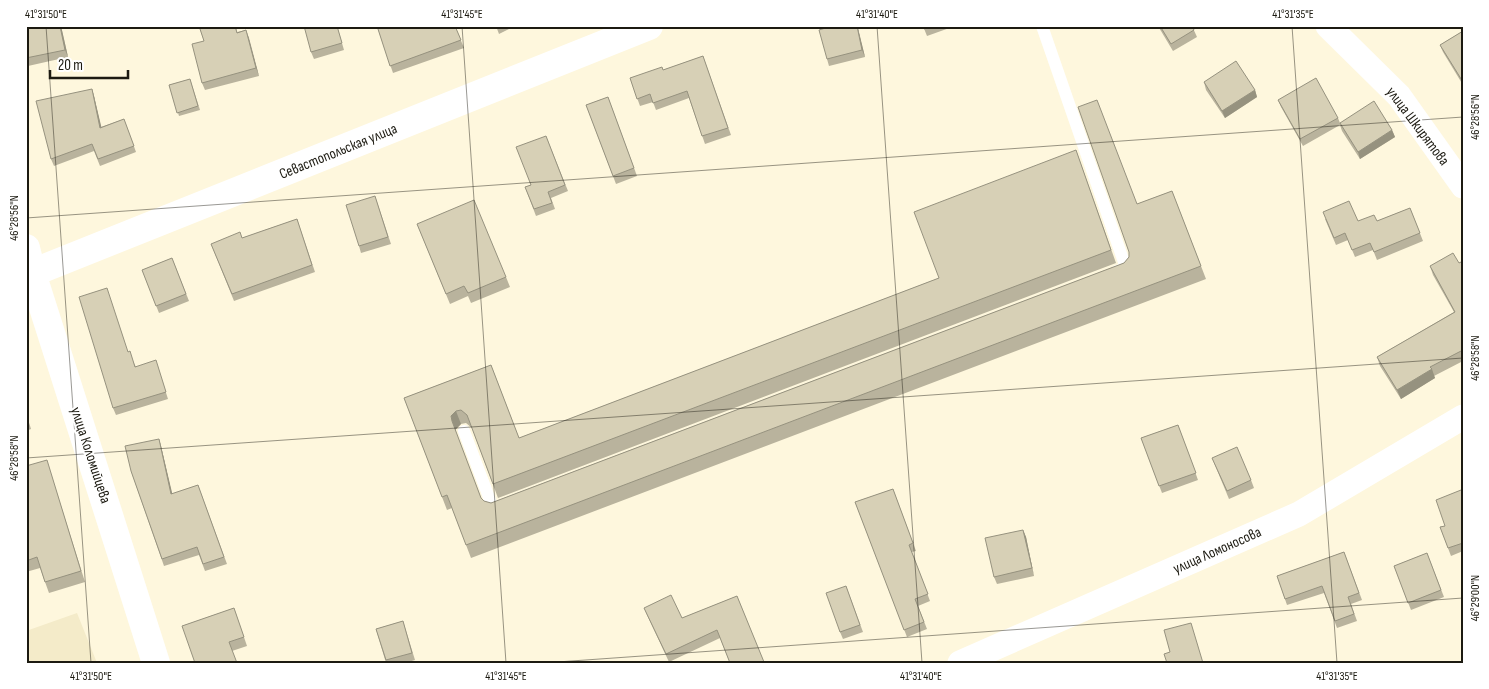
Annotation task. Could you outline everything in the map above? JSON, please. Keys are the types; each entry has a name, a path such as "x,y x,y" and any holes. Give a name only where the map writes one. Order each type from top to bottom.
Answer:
{"street":[{"name":"Севастопольская улица","path":"28,265 649,26"},
{"name":"улица Шкирятова","path":"1328,26 1399,96 1463,186"},
{"name":"улица Коломийцева","path":"28,265 156,663"},
{"name":"улица Ломоносова","path":"960,663 1299,514 1463,417"}],"lane":[{"path":"1042,26 1126,268 1108,275"},
{"path":"464,431 494,508 512,501"}],"shaded area":[{"path":"77,613 97,663 26,663 26,631"}],"building":[{"path":"26,26 60,26 65,50 26,58"},
{"path":"199,26 235,26 237,33 246,30 256,68 202,83 192,44 204,41"},
{"path":"304,26 337,26 342,43 311,52"},
{"path":"377,26 455,26 461,40 390,66"},
{"path":"832,26 857,26 862,50 827,59 819,30"},
{"path":"1160,26 1192,26 1194,30 1171,44"},
{"path":"1463,31 1463,82 1440,45"},
{"path":"703,56 728,128 702,136 687,91 653,103 650,94 637,99 630,78 662,67 663,70"},
{"path":"1236,61 1255,90 1222,111 1204,82"},
{"path":"1316,78 1338,118 1300,139 1278,100"},
{"path":"190,79 198,106 177,113 169,85"},
{"path":"92,89 100,128 124,119 134,146 98,159 92,144 51,159 36,101"},
{"path":"608,97 634,168 613,176 586,105"},
{"path":"1097,100 1137,204 1172,191 1201,266 466,545 447,495 442,497 404,398 491,365 519,438 939,278 914,212 1076,150 1111,250 493,484 467,415 461,410 456,411 451,416 452,421 481,498 491,503 1124,263 1129,257 1129,252 1078,107"},
{"path":"1374,101 1392,130 1358,152 1340,123"},
{"path":"546,136 565,185 548,192 552,203 534,209 525,187 531,185 516,147"},
{"path":"375,196 388,237 359,246 346,205"},
{"path":"474,200 506,277 468,293 464,286 446,294 417,224"},
{"path":"1349,201 1358,221 1374,215 1377,221 1410,208 1420,233 1374,252 1370,243 1352,250 1345,233 1334,238 1323,212"},
{"path":"297,219 312,265 232,294 211,244 240,232 242,238"},
{"path":"1453,253 1459,263 1463,261 1463,350 1430,367 1432,369 1397,390 1377,357 1455,312 1430,266"},
{"path":"172,258 186,294 156,306 142,270"},
{"path":"107,288 128,352 130,351 135,367 156,360 166,392 113,408 79,297"},
{"path":"1178,425 1196,473 1159,486 1141,438"},
{"path":"159,439 171,494 198,485 224,557 203,564 197,547 162,559 131,471 125,446"},
{"path":"1237,447 1251,480 1227,491 1212,458"},
{"path":"47,460 81,571 45,582 37,557 26,561 26,466"},
{"path":"893,489 913,543 909,545 928,594 915,599 924,622 904,630 855,502"},
{"path":"1461,490 1463,494 1463,543 1448,548 1440,527 1445,526 1436,500"},
{"path":"1023,530 1032,568 994,577 985,538"},
{"path":"1344,552 1359,593 1348,597 1354,614 1335,621 1322,586 1285,599 1277,576"},
{"path":"1427,553 1441,590 1408,603 1394,566"},
{"path":"846,586 860,625 840,632 826,593"},
{"path":"671,595 682,618 737,596 764,662 730,663 717,630 666,654 644,608"},
{"path":"234,608 244,637 229,642 237,663 195,663 182,626"},
{"path":"403,621 412,653 386,660 376,629"},
{"path":"1191,623 1203,663 1167,663 1164,654 1170,652 1164,630"}]}
